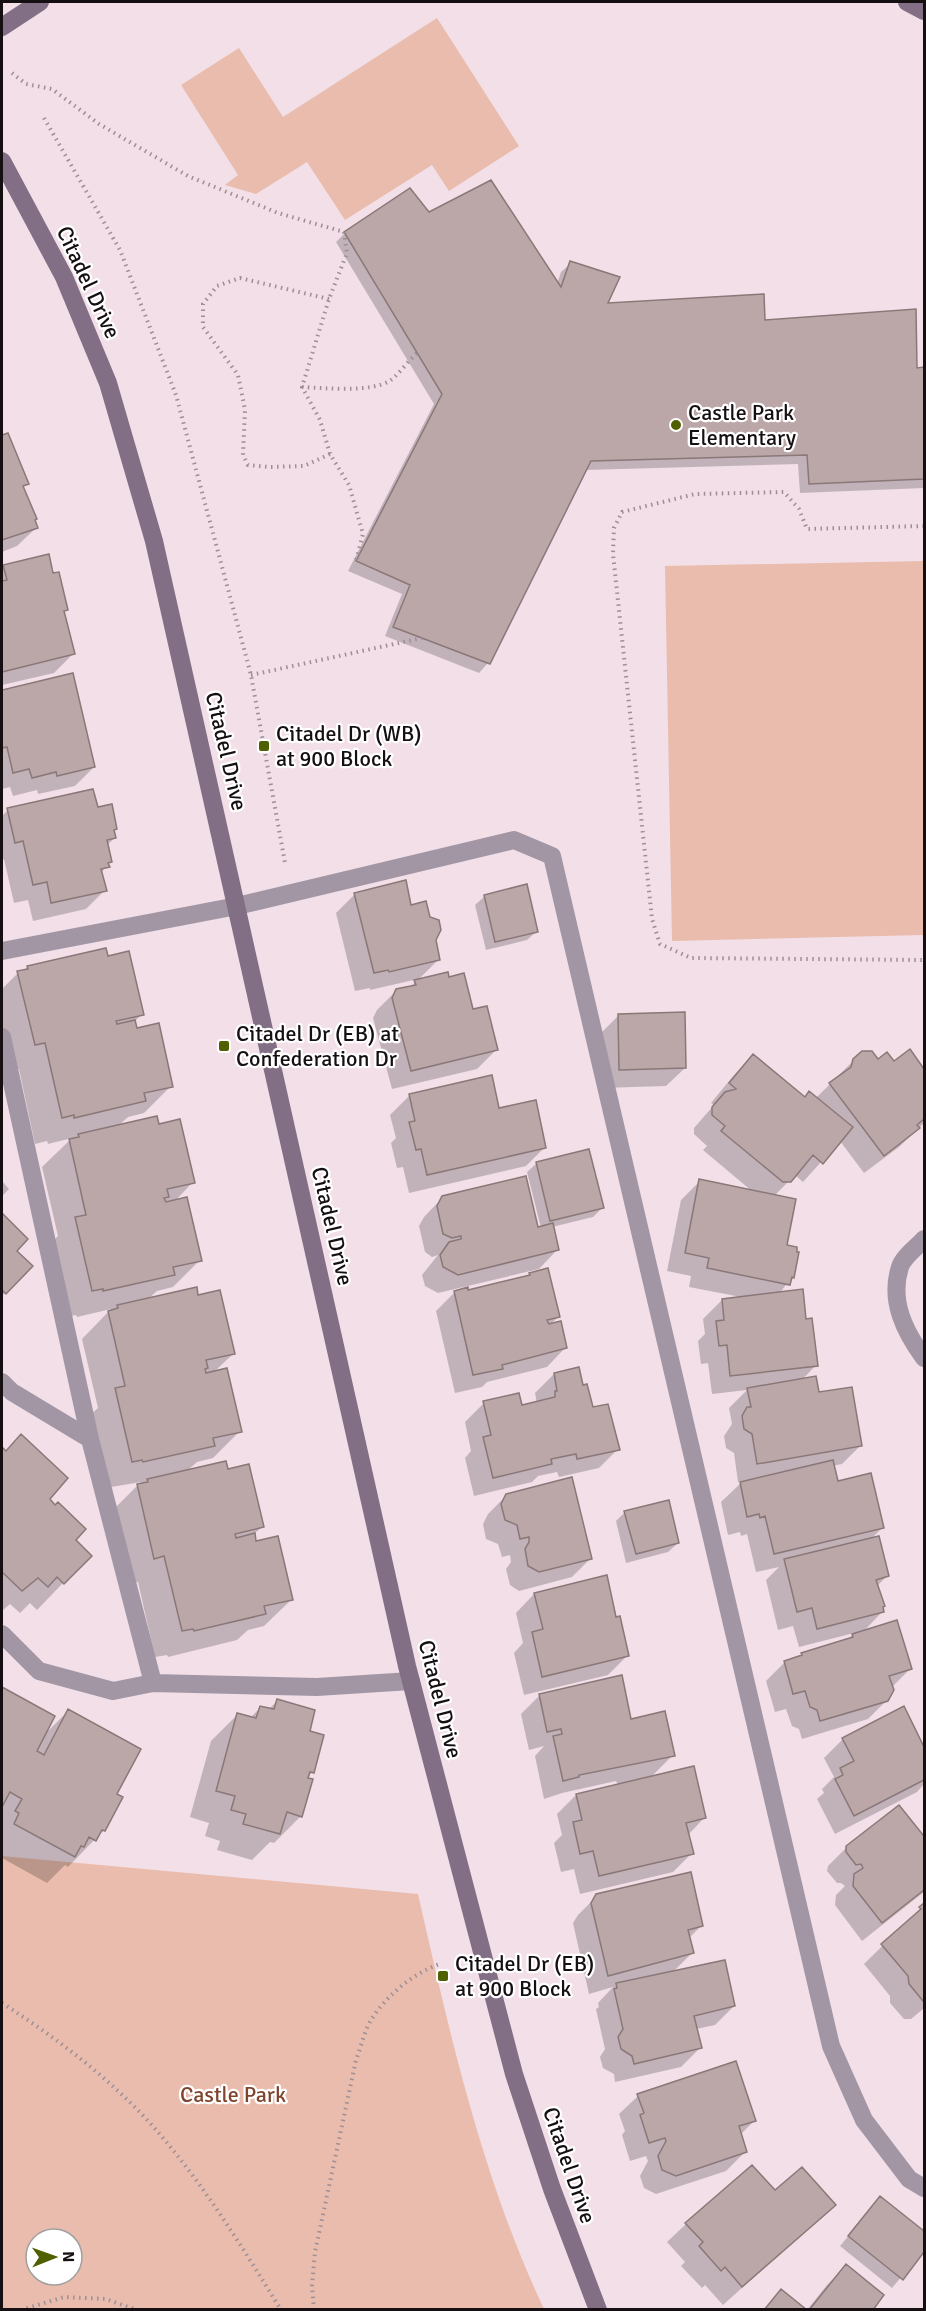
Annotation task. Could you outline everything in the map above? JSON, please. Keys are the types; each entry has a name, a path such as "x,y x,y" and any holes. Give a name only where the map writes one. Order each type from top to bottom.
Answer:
{"street":[{"path":"2,27 40,2"},
{"path":"907,2 924,11"},
{"name":"Citadel Drive","path":"2,161 64,276 108,384 154,541 411,1681 514,2074 552,2189 598,2310"},
{"path":"2,951 237,906 514,840 552,856 831,2046 864,2120 909,2180 924,2188"},
{"path":"2,1037 90,1439 153,1683"},
{"path":"924,1239 900,1265 896,1299 906,1331 924,1358"},
{"path":"2,1382 12,1392 90,1439"},
{"path":"2,1634 39,1671 113,1691 153,1683 317,1687 411,1681"}],"path":[{"path":"12,73 26,84 52,89 99,124 188,176 278,213 344,232 346,253 328,299 302,387 320,420 330,454 349,485 363,534 356,561"},
{"path":"44,118 120,249 176,395 251,675 284,857 294,893"},
{"path":"328,299 240,278 218,286 203,304 203,327 238,375 245,410 243,455 248,465 304,466 330,454"},
{"path":"302,387 351,389 383,384 391,380 417,352"},
{"path":"924,526 807,529 798,509 784,492 695,494 621,512 614,528 613,554 652,920 660,944 691,958 924,960"},
{"path":"251,675 422,638"},
{"path":"314,2310 312,2286 315,2252 356,2060 366,2030 377,2012 411,1979 440,1964"},
{"path":"2,2003 42,2028 96,2072 149,2122 204,2190 281,2310"},
{"path":"21,2310 64,2297 106,2299 137,2310"}],"green space":[{"path":"437,18 519,146 449,191 432,165 345,220 307,162 256,194 225,185 238,175 181,85 239,48 283,117"},
{"path":"924,561 924,935 672,941 665,566"},
{"name":"Castle Park","path":"2,1856 418,1894 442,2000 485,2157 522,2259 544,2309 2,2309"}],"building":[{"name":"Castle Park Elementary","path":"491,180 561,287 570,261 620,277 608,303 764,294 765,320 916,309 917,368 924,367 924,479 809,484 807,455 591,461 490,664 393,627 410,585 356,561 442,394 344,232 410,188 429,212"},
{"path":"8,433 29,484 23,486 37,519 35,520 38,528 2,540 2,435"},
{"path":"49,554 53,573 59,572 68,610 64,611 75,654 2,672 2,581 7,580 3,565"},
{"path":"73,673 95,767 57,776 56,772 32,778 29,769 13,773 7,747 2,748 2,690"},
{"path":"93,789 98,807 112,804 117,829 114,830 116,838 107,840 112,862 108,863 110,867 101,869 107,891 51,903 47,882 33,885 23,841 15,843 7,808"},
{"path":"406,880 411,905 426,901 430,917 439,920 441,930 436,940 440,960 389,972 388,970 374,973 354,893"},
{"path":"527,884 538,932 495,942 484,895"},
{"path":"106,948 108,956 129,951 144,1015 116,1021 117,1024 135,1020 137,1028 159,1023 173,1087 144,1093 146,1101 74,1118 74,1115 62,1118 45,1043 35,1045 17,971 28,969 27,966"},
{"path":"448,972 449,977 464,973 473,1009 487,1006 498,1050 411,1071 392,998 396,989 416,985 414,980"},
{"path":"685,1012 686,1068 619,1070 618,1014"},
{"path":"910,1049 924,1069 924,1119 917,1125 920,1128 884,1156 829,1083 851,1067 853,1059 862,1051 872,1051 878,1059 887,1052 894,1061"},
{"path":"753,1054 805,1097 809,1091 853,1127 823,1164 813,1155 791,1182 783,1182 721,1131 725,1126 712,1115 712,1107 725,1092 736,1089 729,1083"},
{"path":"492,1075 499,1108 536,1100 546,1148 427,1175 421,1149 416,1150 409,1122 415,1121 409,1094"},
{"path":"157,1116 159,1124 180,1119 195,1183 167,1189 169,1197 164,1198 166,1202 187,1197 202,1261 173,1267 175,1275 103,1291 103,1289 92,1291 75,1217 86,1215 69,1139 79,1137 78,1134"},
{"path":"589,1149 604,1208 550,1221 536,1162"},
{"path":"526,1176 538,1227 553,1223 559,1250 458,1275 443,1267 440,1255 449,1242 461,1239 461,1236 452,1238 443,1234 437,1206 442,1196"},
{"path":"699,1179 796,1199 787,1245 797,1247 797,1252 799,1252 794,1278 792,1277 790,1285 707,1268 709,1258 685,1253"},
{"path":"2,1213 28,1239 17,1251 33,1266 6,1294 2,1290"},
{"path":"548,1268 560,1317 547,1320 549,1324 561,1321 567,1348 502,1365 503,1369 473,1375 454,1291 468,1287 468,1290 530,1275 529,1273"},
{"path":"197,1287 198,1295 220,1290 235,1354 206,1360 208,1368 205,1369 206,1373 227,1368 242,1432 213,1438 215,1446 143,1462 142,1460 132,1462 115,1388 125,1386 108,1311 118,1308 117,1305"},
{"path":"803,1289 806,1319 812,1318 818,1366 730,1376 727,1345 719,1346 716,1321 724,1320 722,1299"},
{"path":"579,1367 583,1385 587,1384 593,1407 608,1404 620,1450 577,1459 576,1454 551,1459 552,1464 493,1478 483,1437 491,1435 483,1401 519,1393 522,1405 555,1397 555,1391 557,1391 554,1373"},
{"path":"816,1376 819,1392 852,1387 862,1446 757,1464 752,1434 744,1429 742,1416 747,1407 751,1407 747,1388"},
{"path":"21,1434 68,1478 50,1499 55,1505 58,1502 86,1529 76,1540 92,1556 64,1584 57,1577 48,1587 38,1578 22,1591 2,1572 2,1447 6,1451"},
{"path":"833,1460 838,1481 871,1473 884,1528 774,1554 765,1516 760,1518 759,1514 747,1517 740,1482"},
{"path":"226,1461 228,1469 249,1464 264,1527 235,1534 236,1538 255,1533 256,1541 278,1536 293,1600 264,1606 266,1614 194,1631 193,1629 182,1631 164,1556 154,1559 137,1484 148,1482 147,1479"},
{"path":"572,1477 592,1559 539,1572 528,1566 525,1549 529,1537 520,1539 517,1525 505,1520 501,1504 506,1494"},
{"path":"669,1500 679,1543 636,1554 624,1511"},
{"path":"879,1536 889,1576 876,1580 885,1606 883,1607 884,1612 817,1629 812,1608 797,1612 784,1559"},
{"path":"607,1575 616,1617 620,1616 629,1656 542,1677 532,1632 543,1629 534,1593"},
{"path":"897,1620 912,1669 889,1676 894,1690 888,1701 820,1721 817,1710 810,1707 805,1691 793,1694 784,1661 802,1655 801,1653 853,1637 852,1634"},
{"path":"622,1675 631,1719 665,1711 675,1756 579,1775 579,1777 563,1781 553,1736 562,1734 561,1729 547,1732 539,1694"},
{"path":"2,1687 55,1716 37,1751 44,1755 68,1709 141,1749 117,1794 123,1797 105,1831 102,1830 96,1841 89,1837 75,1857 14,1824 19,1813 15,1811 22,1799 10,1792 2,1807"},
{"path":"277,1699 315,1710 310,1731 324,1735 314,1773 310,1772 308,1778 313,1779 302,1817 287,1812 280,1834 243,1824 246,1814 231,1810 235,1796 216,1791 237,1713 256,1718 260,1706 274,1709"},
{"path":"904,1706 924,1747 924,1780 854,1816 835,1779 843,1775 840,1768 854,1761 842,1738"},
{"path":"694,1766 706,1818 686,1823 694,1854 599,1876 593,1851 580,1854 573,1822 582,1820 576,1794"},
{"path":"899,1805 924,1834 924,1890 882,1923 853,1886 854,1874 863,1868 861,1864 856,1865 846,1852 846,1846"},
{"path":"691,1872 703,1926 688,1930 694,1953 608,1976 591,1903 596,1894"},
{"path":"924,1903 923,2001 909,1984 908,1976 881,1944 921,1909 919,1907"},
{"path":"725,1960 735,2006 694,2016 702,2048 634,2064 632,2056 621,2049 618,2037 623,2029 614,1989 617,1988 616,1983"},
{"path":"736,2061 756,2121 739,2126 747,2152 676,2176 662,2170 658,2156 666,2141 665,2138 649,2143 640,2115 644,2113 637,2094"},
{"path":"752,2165 775,2190 802,2167 836,2205 742,2287 725,2267 721,2271 699,2246 703,2242 685,2223"},
{"path":"880,2196 924,2231 924,2252 903,2280 848,2236"},
{"path":"846,2264 884,2295 873,2310 809,2310"},
{"path":"781,2289 807,2310 764,2310"}],"place":[{"name":"Castle Park Elementary","path":"676,425"},
{"name":"Citadel Dr (WB) at 900 Block","path":"264,746"},
{"name":"Citadel Dr (EB) at Confederation Dr","path":"224,1046"},
{"name":"Citadel Dr (EB) at 900 Block","path":"443,1976"}]}
